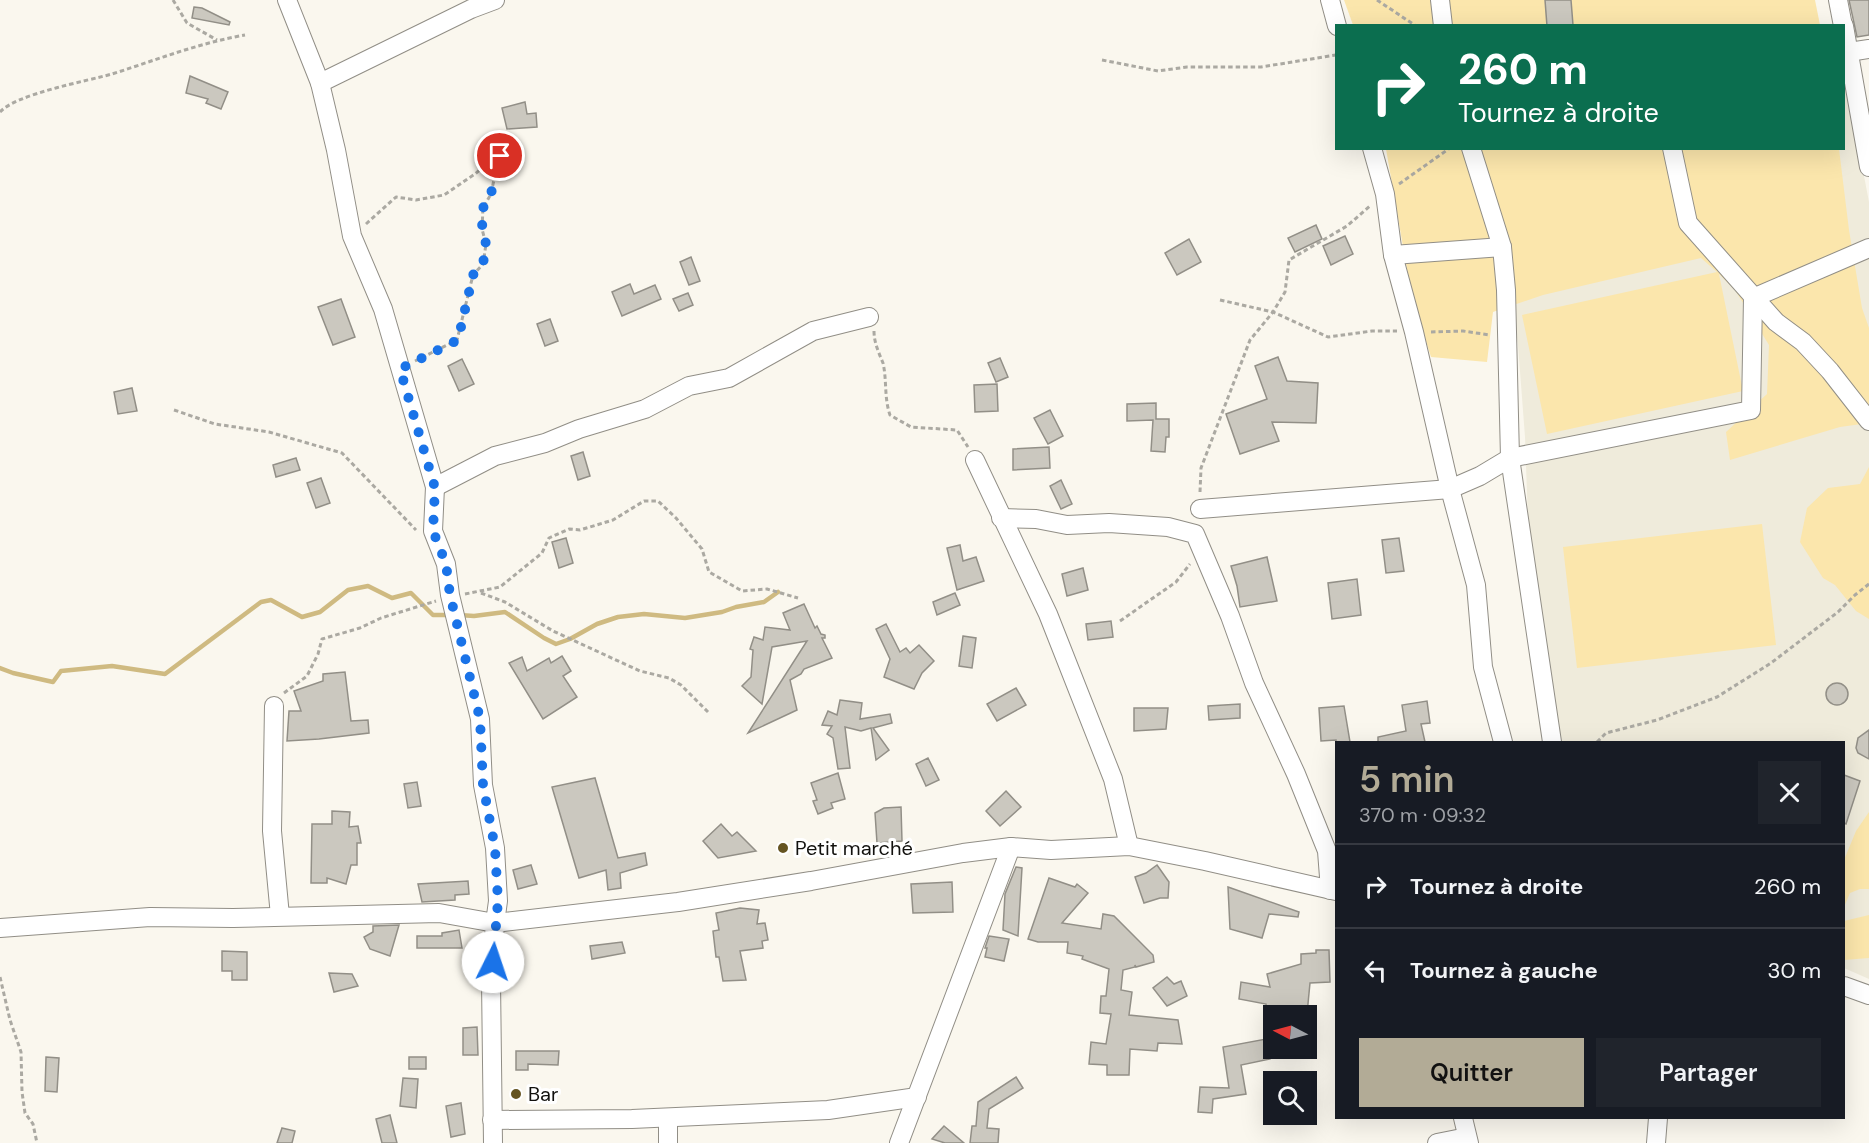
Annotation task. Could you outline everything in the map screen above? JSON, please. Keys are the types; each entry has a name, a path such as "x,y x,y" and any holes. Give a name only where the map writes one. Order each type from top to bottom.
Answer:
{"street":[{"path":"287,0 320,82 336,150 352,236 383,309 435,488 433,531 446,564 450,595 480,719 483,785 495,848 498,901 491,981 493,1143"},
{"path":"320,82 470,5 495,0"},
{"path":"1330,0 1336,24"},
{"path":"1440,0 1443,24"},
{"path":"1838,0 1843,24"},
{"path":"1845,35 1869,167"},
{"path":"1849,52 1869,50"},
{"path":"1373,150 1385,194 1394,255 1450,489 1476,585 1483,667 1503,741"},
{"path":"1472,150 1502,248 1506,290 1510,458 1552,741"},
{"path":"1672,150 1688,223 1776,322 1803,342 1830,371 1869,421"},
{"path":"1394,255 1502,248"},
{"path":"1754,298 1869,248"},
{"path":"1200,508 1450,489 1480,476 1510,458 1751,410 1754,298"},
{"path":"435,488 495,456 545,443 579,429 645,409 689,386 729,378 813,331 869,317"},
{"path":"975,460 1048,614 1113,779 1129,846"},
{"path":"0,928 150,917 233,918 439,913 495,923 678,902 811,882 963,853 1011,847 1051,850 1129,846 1333,891 1327,851 1296,774 1254,683 1230,616 1195,534 1168,527 1109,523 1067,525 1036,519 1001,518"},
{"path":"273,706 272,831 280,916"},
{"path":"899,1143 1011,847"},
{"path":"1845,986 1869,995"},
{"path":"492,1120 668,1118 828,1110 917,1097"},
{"path":"668,1118 668,1143"},
{"path":"1437,1143 1468,1140 1463,1119"},
{"path":"1656,1143 1658,1119"}],"path":[{"path":"173,0 187,23 217,40"},
{"path":"1377,0 1413,24"},
{"path":"0,112 3,108 27,98 122,71 217,40 244,35"},
{"path":"1102,60 1158,71 1187,67 1261,68 1335,55"},
{"path":"1200,508 1201,468 1250,340 1274,312 1285,292 1289,260 1347,226 1385,194 1447,150"},
{"path":"400,369 458,340 473,275 483,264 486,244 482,229 483,208 491,194 500,156"},
{"path":"352,236 396,197 416,200 444,195 483,167 497,165"},
{"path":"1220,300 1274,312 1328,337 1372,331 1463,331 1494,335 1508,343"},
{"path":"869,317 873,319 874,336 883,364 886,403 890,415 911,427 957,430 975,460"},
{"path":"174,410 215,424 268,432 342,453 423,537 439,546"},
{"path":"273,706 287,689 307,676 318,654 322,639 360,628 381,618 426,605 450,595 500,587 542,553 549,538 569,529 580,530 613,520 644,501 658,501 676,518 702,549 709,572 742,591 767,589 798,598"},
{"path":"1120,621 1176,582 1191,561"},
{"path":"1598,741 1606,733 1657,720 1717,698 1771,663 1838,612 1869,584"},
{"path":"479,592 505,602 553,631 640,671 669,678 681,685 708,712"},
{"path":"0,977 10,1020 21,1052 25,1113 33,1124 37,1143"}],"shaded area":[{"path":"1344,0 1815,0 1820,24 1353,24"},
{"path":"1845,76 1869,202 1869,979 1845,968 1845,741 1560,741 1528,521 1518,345 1491,150 1845,150"},
{"path":"1386,150 1839,150 1862,308 1869,328 1869,423 1840,427 1730,460 1726,432 1767,394 1769,345 1735,290 1719,274 1743,391 1547,434 1522,315 1717,272 1701,258 1543,295 1493,312 1487,362 1431,357 1412,298"},
{"path":"1869,467 1869,619 1856,611 1835,585 1823,578 1800,542 1807,508 1828,488 1860,484"},
{"path":"1762,524 1776,645 1577,668 1563,547"},
{"path":"1869,812 1869,889 1860,889 1850,893 1845,905 1845,858 1856,831"},
{"path":"1869,915 1869,958 1845,960 1845,921"}],"building":[{"path":"1545,0 1571,0 1573,24 1547,24"},
{"path":"1849,0 1869,0 1869,35 1857,37"},
{"path":"194,7 202,8 230,22 229,25 192,18"},
{"path":"190,76 228,92 221,109 206,103 208,99 186,93"},
{"path":"525,102 527,114 536,113 537,127 507,129 502,108"},
{"path":"1316,225 1322,239 1295,252 1288,238"},
{"path":"1345,236 1353,254 1331,265 1323,246"},
{"path":"1189,239 1201,262 1177,275 1165,253"},
{"path":"691,257 700,281 689,285 680,262"},
{"path":"630,284 634,294 655,285 661,299 622,316 612,292"},
{"path":"688,293 693,305 679,311 673,299"},
{"path":"341,299 355,337 333,345 318,307"},
{"path":"550,319 558,341 545,346 537,324"},
{"path":"1278,357 1287,381 1318,383 1316,423 1272,422 1279,441 1240,454 1226,414 1267,399 1255,366"},
{"path":"1000,358 1008,377 996,382 988,363"},
{"path":"462,359 474,384 459,391 448,366"},
{"path":"997,384 998,411 975,412 974,385"},
{"path":"132,388 137,411 118,414 114,392"},
{"path":"1156,403 1156,419 1169,419 1169,437 1166,437 1165,452 1151,451 1153,420 1127,421 1127,404"},
{"path":"1050,410 1063,436 1048,444 1034,418"},
{"path":"1049,447 1050,468 1013,470 1013,449"},
{"path":"583,452 590,476 578,480 571,456"},
{"path":"296,458 300,470 276,477 273,465"},
{"path":"321,478 330,503 316,508 307,483"},
{"path":"1061,480 1072,504 1061,509 1050,486"},
{"path":"566,538 573,563 559,568 552,542"},
{"path":"1399,538 1404,571 1386,573 1382,540"},
{"path":"960,545 963,561 976,557 984,581 957,590 947,548"},
{"path":"1267,557 1277,601 1240,607 1231,566"},
{"path":"1083,568 1088,590 1067,596 1062,574"},
{"path":"1357,579 1361,615 1332,619 1328,583"},
{"path":"955,593 960,605 937,615 933,602"},
{"path":"804,604 815,628 817,626 821,634 825,635 825,638 822,638 832,658 804,669 801,674 790,680 797,710 748,733 807,641 772,647 762,704 742,686 751,677 753,650 750,649 754,637 763,640 765,627 790,630 783,613"},
{"path":"1111,621 1113,637 1088,640 1086,624"},
{"path":"886,624 900,652 906,648 910,653 919,645 934,661 922,673 914,689 884,677 890,659 876,629"},
{"path":"963,636 976,638 972,668 959,666"},
{"path":"562,656 571,671 563,676 577,697 543,719 509,663 522,657 527,671 549,658 551,663"},
{"path":"345,672 351,721 368,720 369,733 287,741 289,711 301,711 294,691 323,681 323,674"},
{"path":"1837,683 1847,690 1848,694 1841,704 1837,705 1827,698 1826,694 1833,684"},
{"path":"1016,688 1026,705 997,721 987,704"},
{"path":"840,700 862,703 860,719 890,714 892,723 873,728 889,750 876,760 871,728 861,731 845,727 850,768 838,769 833,738 827,734 832,726 822,725 828,711 837,715"},
{"path":"1427,701 1430,723 1421,724 1425,741 1378,741 1378,737 1406,731 1402,705"},
{"path":"1240,704 1240,718 1209,720 1208,706"},
{"path":"1344,706 1350,741 1321,741 1319,708"},
{"path":"1134,708 1168,708 1166,729 1134,731"},
{"path":"1869,730 1869,759 1858,753 1856,748 1858,738"},
{"path":"928,758 939,780 926,786 916,764"},
{"path":"838,773 845,799 831,803 833,808 818,814 813,801 817,800 811,783"},
{"path":"1845,775 1860,781 1845,824"},
{"path":"595,778 618,858 645,853 647,865 620,873 621,888 608,890 606,870 579,878 552,787"},
{"path":"417,782 421,806 408,808 404,784"},
{"path":"1006,791 1021,807 1000,826 986,811"},
{"path":"901,807 902,841 877,843 875,813 884,808"},
{"path":"332,811 350,812 349,827 358,826 361,843 357,843 357,865 351,865 346,884 327,878 327,883 311,883 312,824 332,824"},
{"path":"721,824 732,836 737,832 756,851 718,858 703,841"},
{"path":"531,865 537,884 518,889 513,870"},
{"path":"1157,865 1169,882 1168,898 1144,903 1135,877"},
{"path":"1016,867 1022,868 1018,936 1003,930 1005,894"},
{"path":"1049,878 1075,887 1077,884 1088,893 1062,923 1101,929 1103,914 1114,916 1153,955 1154,962 1136,967 1135,965 1135,967 1123,970 1121,990 1132,992 1129,1015 1178,1020 1182,1044 1158,1043 1157,1051 1130,1049 1129,1075 1107,1075 1107,1065 1089,1064 1091,1042 1106,1044 1111,1014 1100,1013 1101,996 1106,996 1109,969 1082,959 1083,956 1067,953 1068,942 1038,942 1028,939"},
{"path":"468,881 469,894 455,895 455,900 422,902 418,884"},
{"path":"952,882 953,912 913,913 911,884"},
{"path":"1228,887 1299,912 1298,917 1269,914 1262,938 1230,929"},
{"path":"740,908 759,910 757,924 765,923 768,940 762,941 763,948 740,951 746,980 723,981 719,957 716,957 713,931 719,930 716,913"},
{"path":"399,925 390,956 370,949 364,937 373,932 373,926"},
{"path":"459,930 462,948 417,948 417,936 442,936 442,933"},
{"path":"989,936 1009,939 1004,961 985,957"},
{"path":"622,942 625,953 592,959 590,946"},
{"path":"1316,950 1329,950 1330,982 1310,983 1308,1005 1266,1005 1239,999 1241,982 1270,987 1267,974 1301,964 1301,954 1316,953"},
{"path":"222,951 247,952 247,980 232,980 232,971 222,971"},
{"path":"329,973 352,974 358,986 334,992"},
{"path":"1167,977 1174,984 1181,981 1187,996 1167,1006 1153,988"},
{"path":"477,1027 478,1055 463,1055 463,1028"},
{"path":"1263,1040 1263,1059 1270,1059 1241,1065 1246,1094 1213,1099 1212,1113 1198,1112 1200,1087 1229,1088 1223,1047"},
{"path":"516,1051 559,1051 558,1065 528,1064 528,1070 516,1070"},
{"path":"46,1057 59,1058 57,1092 45,1091"},
{"path":"409,1057 426,1057 426,1069 409,1069"},
{"path":"1016,1077 1023,1088 989,1109 987,1128 999,1129 998,1143 970,1143 972,1126 976,1126 978,1102"},
{"path":"403,1078 418,1079 416,1108 400,1106"},
{"path":"461,1103 465,1134 451,1137 446,1106"},
{"path":"390,1115 397,1143 382,1143 376,1119"},
{"path":"944,1126 964,1143 945,1143 932,1139"},
{"path":"282,1128 295,1131 292,1143 277,1143"}],"waterway":[{"path":"0,668 53,682 61,671 112,666 165,674 261,602 271,600 302,617 320,612 348,590 368,586 392,598 411,593 433,615 451,615"},
{"path":"459,615 474,616 505,612 556,644 597,624 618,617 644,614 685,618 764,602 778,592"}],"place":[{"name":"Petit marché","path":"783,848"},
{"name":"Bar","path":"516,1094"}],"route":[{"path":"493,962 498,901 495,848 483,785 480,719 450,595 446,564 433,531 435,488 400,369 458,340 473,275 483,264 486,244 482,229 483,208 491,194 500,156"}]}
